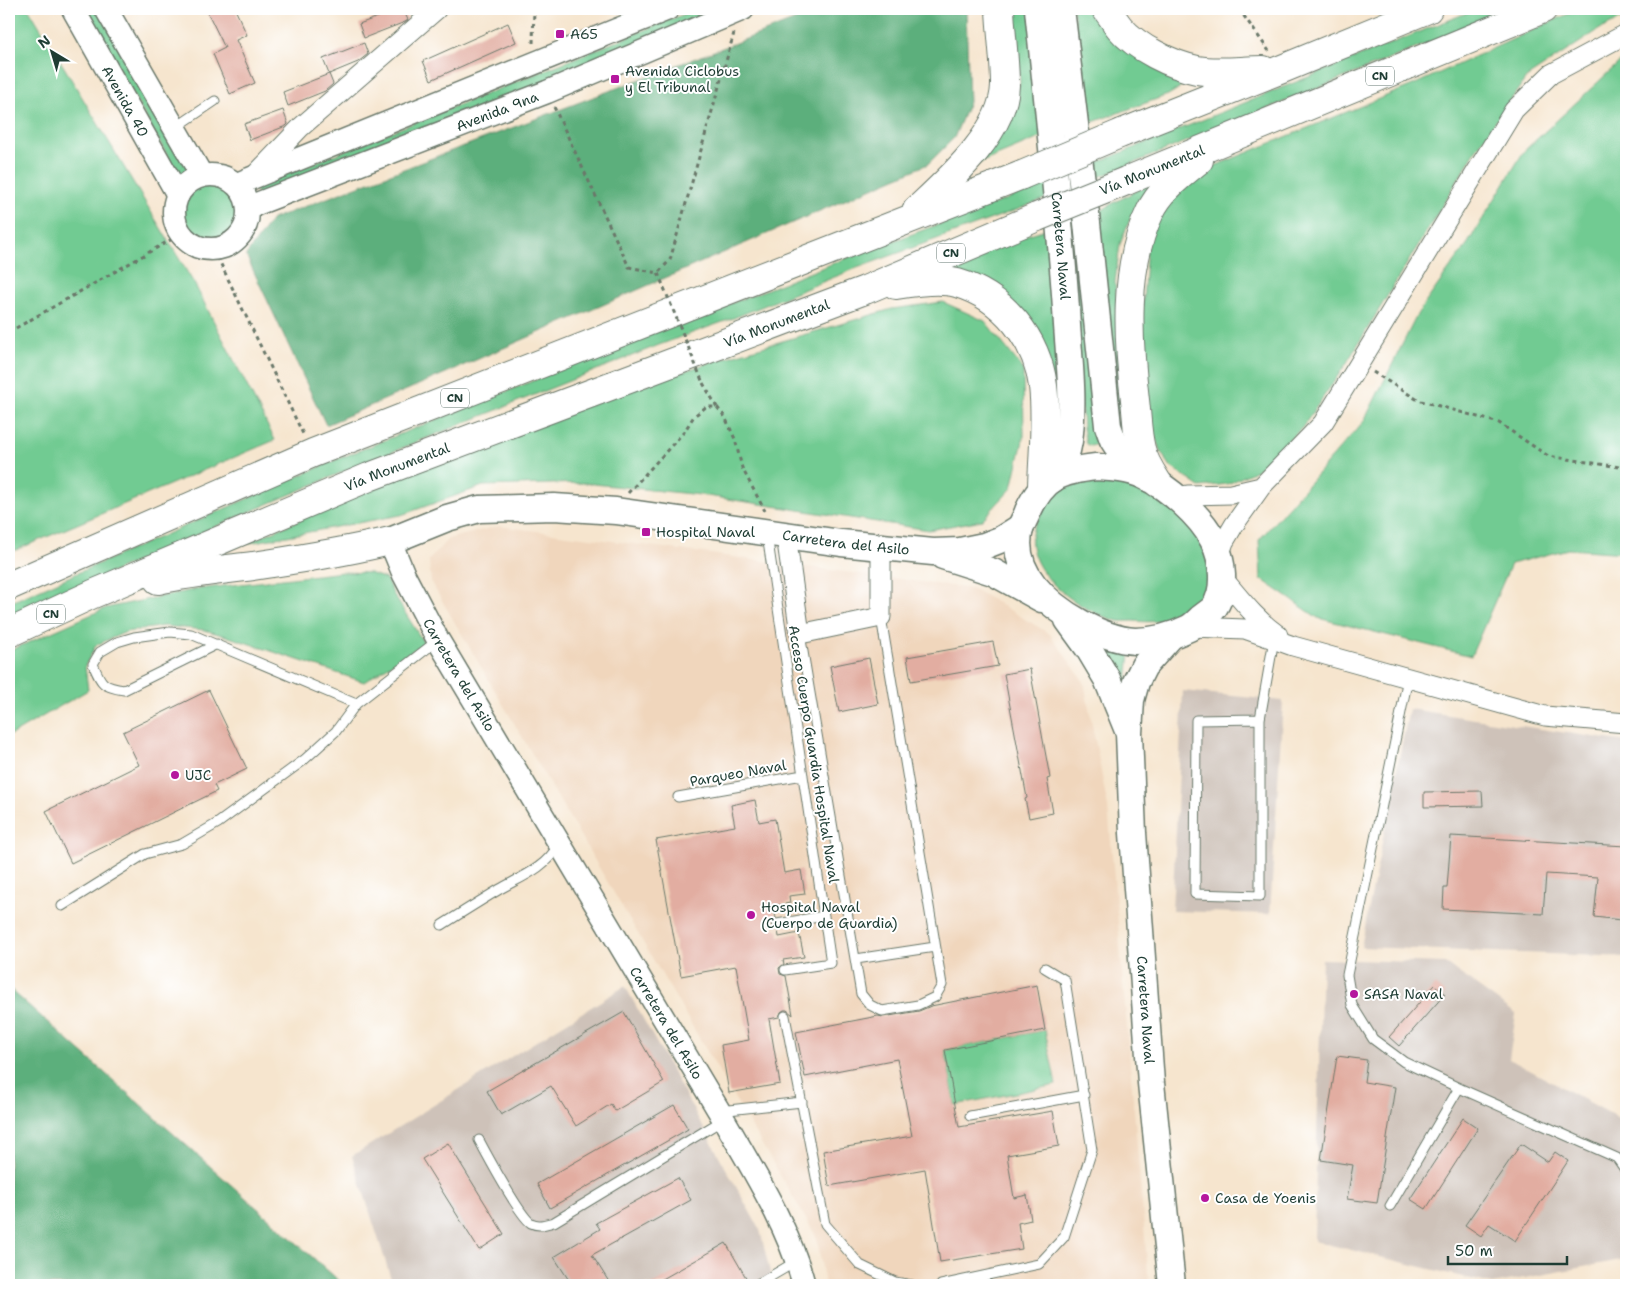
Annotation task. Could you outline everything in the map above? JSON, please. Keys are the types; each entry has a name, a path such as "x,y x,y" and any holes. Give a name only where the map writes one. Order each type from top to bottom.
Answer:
{"highway":[{"path":"906,219 970,158 998,115 1005,86 1000,9"},
{"path":"1106,9 1120,28 1144,48 1180,65 1198,70 1219,71 1282,69"},
{"name":"CN","path":"9,586 313,453 1022,175 1428,9"},
{"name":"Vía Monumental","path":"9,633 93,594 368,477 865,290 1037,217 1543,9"},
{"path":"1166,490 1148,468 1141,450 1130,364 1130,288 1138,237 1150,210 1168,186 1217,144"},
{"path":"865,290 924,281 956,282 996,303 1016,321 1033,350 1042,384 1046,416 1048,482"},
{"path":"93,594 188,573 254,566 346,552 390,541"}],"main road":[{"name":"Carretera Naval","path":"1021,528 1030,506 1062,465 1067,455 1072,400 1061,233 1038,9"},
{"name":"Carretera Naval","path":"1061,9 1086,213 1108,426 1113,440 1133,471"},
{"path":"1048,482 1070,471 1096,467 1133,471 1166,490 1203,526 1213,540 1220,566"},
{"name":"Carretera del Asilo","path":"390,541 447,518 479,509 554,507 616,511 881,548 933,552 960,551 984,546 1002,539 1021,528"},
{"path":"1021,528 1019,549 1025,570 1036,589 1057,608 1085,626 1116,638 1133,641 1156,640 1181,632"},
{"name":"Carretera del Asilo","path":"933,552 992,572 1057,608"},
{"name":"Carretera Naval","path":"1172,1285 1151,1083 1133,833 1129,733 1131,700 1136,682 1144,666 1181,632 1213,608 1222,587 1220,566"},
{"name":"Carretera Naval","path":"1057,608 1089,648 1107,679 1129,733"}],"street":[{"name":"Avenida 40","path":"73,9 178,195"},
{"path":"106,9 202,176"},
{"path":"245,181 214,174 202,176 188,183 178,195 174,208 175,222 181,234 196,246 214,250 229,245 241,236 248,222 249,207 245,194 245,181 301,127 437,9"},
{"name":"Avenida 9na","path":"245,181 668,9"},
{"name":"Avenida 9na","path":"249,207 547,92 742,9"},
{"path":"1294,646 1265,626 1248,609 1220,566 1224,542 1261,486 1324,423 1514,110 1551,74 1626,34"},
{"path":"1166,490 1189,495 1207,496 1231,494 1261,486"},
{"path":"776,534 800,634 882,618 881,548"},
{"name":"Carretera del Asilo","path":"390,541 404,575 438,640 721,1115 763,1189 798,1261 804,1285"},
{"path":"1181,632 1245,629 1294,646 1545,716 1626,723"}],"lane":[{"path":"174,128 215,101"},
{"name":"Acceso Cuerpo Guardia Hospital Naval","path":"776,534 803,775 831,963 785,970"},
{"path":"800,634 861,994 870,1005 882,1011 918,1005 935,997 942,985 882,618"},
{"path":"217,644 124,690 111,688 100,681 93,664 100,652 117,642 134,637 170,632 191,634 217,644 356,704"},
{"path":"1260,719 1196,720 1195,894 1260,896 1260,719 1274,639"},
{"path":"62,906 145,854 182,844 218,822 304,760 336,730 356,704 438,640"},
{"path":"1408,678 1347,975 1352,1005 1373,1038 1404,1062 1459,1088 1622,1157 1626,1171"},
{"name":"Parqueo Naval","path":"678,798 803,775"},
{"path":"442,925 535,870 553,854 559,843"},
{"path":"777,924 824,916"},
{"path":"856,960 935,947"},
{"path":"941,1285 1038,1264 1064,1237 1092,1150 1065,980 1045,968"},
{"path":"785,1016 825,1224 860,1265 895,1282 912,1285"},
{"path":"1390,1206 1459,1088"},
{"path":"970,1116 1084,1095"},
{"path":"478,1140 517,1205 530,1222 542,1226 554,1222 721,1115 802,1102"},
{"path":"756,1285 798,1261"}],"path":[{"path":"533,65 534,9"},
{"path":"658,273 670,260 742,9"},
{"path":"1239,9 1282,69"},
{"path":"547,92 629,267 658,273"},
{"path":"9,332 181,234"},
{"path":"214,250 313,453"},
{"path":"658,273 704,383 736,439 742,468 776,534"},
{"path":"1359,364 1418,400 1499,423 1548,456 1626,468"},
{"path":"616,511 630,488 684,432 694,416 706,406 717,407"}],"shaded area":[{"path":"499,526 974,589 1050,634 1084,682 1108,808 1149,1285 825,1285 817,1238 431,582 429,560 448,539"},
{"path":"1183,691 1283,701 1270,914 1172,911"},
{"path":"1409,709 1626,742 1626,957 1361,947"},
{"path":"1322,959 1445,963 1516,1014 1509,1059 1626,1122 1626,1259 1492,1284 1314,1241"},
{"path":"625,986 760,1230 773,1285 393,1285 352,1156"}],"green space":[{"path":"9,9 29,9 195,285 275,440 9,553"},
{"path":"84,9 97,9 189,169 179,176"},
{"path":"697,9 728,9 258,196 254,187"},
{"path":"825,9 966,9 969,102 954,138 928,164 326,425 246,255 272,219"},
{"path":"1014,9 1030,9 1042,137 975,165 1007,124 1020,82"},
{"path":"1073,9 1096,9 1189,78 1178,89 1168,95 1090,123"},
{"path":"1476,9 1513,9 1019,209 857,268 352,468 9,618 9,603 338,459 645,336 844,259 1005,200"},
{"path":"1579,9 1626,9 1626,17 1600,29 1526,78 1476,150 1346,364 1302,428 1257,470 1228,484 1200,487 1168,465 1154,436 1139,357 1148,232 1167,198 1207,169 1413,85"},
{"path":"1626,56 1626,553 1568,549 1511,564 1471,656 1318,618 1261,579 1259,540 1364,421 1418,313 1468,243 1524,151"},
{"path":"1163,177 1153,185 1133,212 1120,244 1115,282 1130,436 1122,425 1116,407 1095,215 1113,203"},
{"path":"205,184 217,184 232,192 240,207 240,219 232,234 217,242 205,242 190,234 182,219 182,207 190,192"},
{"path":"1078,219 1097,436 1097,444 1091,446 1086,444 1083,428 1068,223"},
{"path":"1049,228 1062,406 1039,346 944,272 957,257"},
{"path":"943,302 985,321 1023,369 1024,436 1012,488 982,520 929,530 701,495 584,483 483,486 401,515 244,544 498,435 714,361 892,309"},
{"path":"1098,483 1126,485 1152,495 1175,512 1197,535 1205,547 1210,570 1203,597 1190,611 1167,620 1150,622 1116,621 1085,608 1056,587 1045,574 1036,560 1032,545 1034,527 1046,503 1053,494 1065,488"},
{"path":"343,572 370,573 386,579 424,643 364,682 226,636 204,630 164,626 126,632 96,645 85,666 88,690 9,736 9,651 106,608 198,589"},
{"path":"1130,652 1126,694 1105,653"},
{"path":"9,988 344,1285 9,1285"},
{"path":"1045,1030 1056,1085 955,1105 945,1050"}],"building":[{"path":"206,9 235,9 247,35 236,40 255,83 230,94 213,54 225,48"},
{"path":"403,9 408,20 364,38 359,24"},
{"path":"508,23 516,42 431,80 423,61"},
{"path":"364,43 368,54 358,62 329,74 323,59"},
{"path":"329,74 333,84 325,91 288,106 283,92"},
{"path":"283,110 288,124 286,126 250,140 244,124"},
{"path":"993,642 998,666 911,681 907,657"},
{"path":"869,658 878,704 839,712 830,666"},
{"path":"1030,669 1050,778 1047,779 1053,813 1029,818 1004,674"},
{"path":"209,690 247,769 214,785 217,791 71,863 46,811 139,765 123,732"},
{"path":"1482,791 1483,806 1424,807 1424,792"},
{"path":"755,800 759,822 775,819 784,873 801,870 805,894 789,896 790,903 773,906 776,918 771,925 778,930 779,937 799,933 804,957 783,960 784,964 779,968 780,974 786,976 793,1015 784,1010 779,1017 769,1019 780,1084 729,1093 721,1045 749,1040 736,966 681,976 656,840 735,826 731,805"},
{"path":"1451,836 1626,846 1626,870 1621,920 1594,917 1598,877 1546,874 1543,914 1443,909 1444,888 1447,888"},
{"path":"1037,985 1045,1030 945,1050 959,1127 1053,1111 1059,1146 1007,1155 1014,1198 1027,1195 1031,1220 1018,1223 1022,1249 940,1262 925,1169 829,1186 823,1151 912,1136 897,1059 805,1077 796,1032 878,1016 883,1017 919,1011 931,1006"},
{"path":"1435,985 1445,994 1399,1046 1389,1037"},
{"path":"624,1012 664,1082 615,1111 611,1104 576,1126 551,1086 501,1115 487,1091"},
{"path":"1337,1056 1367,1060 1364,1082 1395,1087 1377,1203 1347,1199 1353,1165 1321,1160"},
{"path":"674,1105 688,1129 550,1208 537,1184"},
{"path":"1463,1118 1478,1128 1426,1209 1410,1199"},
{"path":"448,1143 504,1234 479,1250 422,1159"},
{"path":"1521,1144 1548,1162 1555,1152 1568,1161 1515,1241 1489,1224 1481,1236 1465,1225"},
{"path":"678,1178 691,1200 592,1255 611,1285 572,1285 554,1257 600,1229 596,1223"},
{"path":"726,1243 748,1281 741,1285 652,1285"}],"place":[{"name":"A65","path":"560,34"},
{"name":"Avenida Ciclobus y El Tribunal","path":"615,79"},
{"name":"Hospital Naval","path":"646,532"},
{"name":"UJC","path":"175,775"},
{"name":"Hospital Naval (Cuerpo de Guardia)","path":"751,915"},
{"name":"SASA Naval","path":"1354,994"},
{"name":"Casa de Yoenis","path":"1205,1198"}]}
